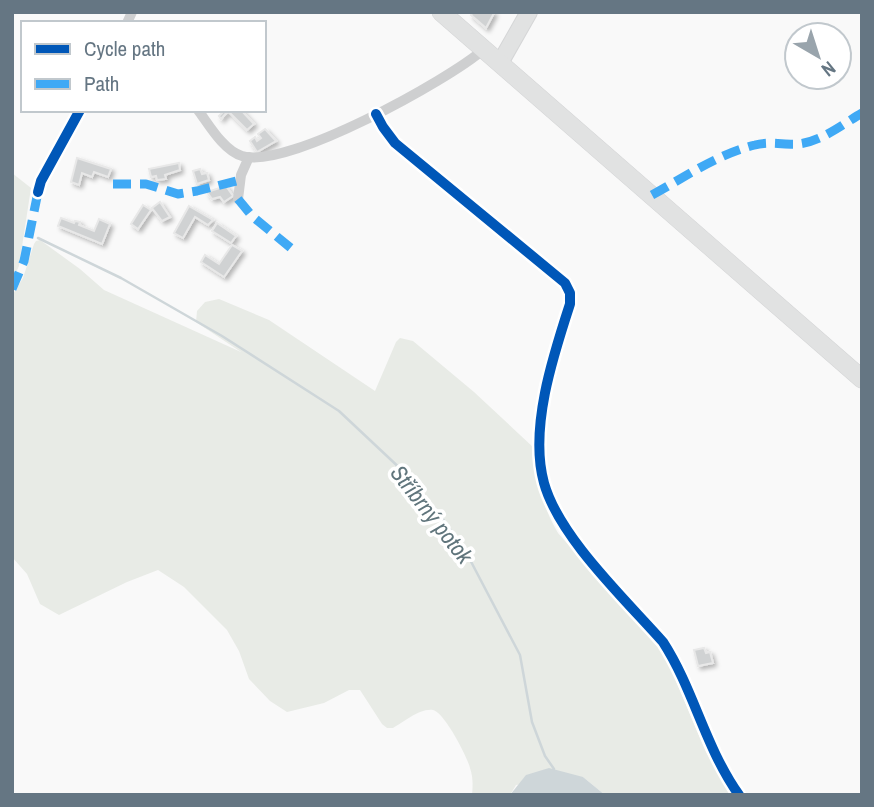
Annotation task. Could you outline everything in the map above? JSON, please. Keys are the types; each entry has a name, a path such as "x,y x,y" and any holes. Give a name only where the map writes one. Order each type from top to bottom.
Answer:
{"main road":[{"path":"441,12 862,379"}],"street":[{"path":"500,63 529,12"},
{"path":"200,112 236,154 249,157 283,152 345,129 376,114 444,77 484,49"},
{"path":"38,192 41,181 79,112"},
{"path":"376,114 395,143 565,283 570,304 548,379 541,427 540,451 544,482 552,506 566,531 663,642 675,660 709,743 739,795"},
{"path":"238,199 241,175 249,157"}],"shaded area":[{"path":"12,173 31,188 19,266 12,281"},
{"path":"40,240 104,290 241,352 196,322 197,311 205,302 219,299 269,320 375,391 396,342 400,338 413,341 474,392 534,448 541,492 558,533 665,655 706,752 732,795 605,795 583,777 516,785 510,795 472,795 468,762 454,735 438,713 433,710 423,711 393,728 387,728 360,690 349,690 324,703 287,712 270,701 249,679 239,651 227,630 184,587 158,570 59,615 40,604 27,574 12,557 12,296 23,278 34,244"},
{"path":"549,768 583,777 605,795 510,795 526,775"}],"building":[{"path":"473,12 494,13 486,28 471,15"},
{"path":"229,112 243,112 254,124 247,130"},
{"path":"265,129 276,141 257,152 250,141 255,137 257,141 261,138 258,134"},
{"path":"77,158 111,169 108,177 94,172 92,177 82,173 79,185 71,182"},
{"path":"179,163 180,170 165,175 166,179 157,180 156,176 151,177 149,169"},
{"path":"200,169 202,174 207,173 209,180 197,184 193,171"},
{"path":"226,186 233,196 224,202 220,197 212,199 207,192"},
{"path":"160,202 170,217 162,221 152,208"},
{"path":"143,205 151,210 138,229 131,224"},
{"path":"189,206 213,220 208,225 195,217 183,238 174,233"},
{"path":"61,218 74,223 80,222 79,225 94,231 99,219 110,224 102,244 58,226"},
{"path":"217,223 236,236 231,243 212,231"},
{"path":"232,245 242,251 224,277 201,262 205,255 219,264"},
{"path":"704,648 706,653 710,652 713,663 698,666 694,650"}],"waterway":[{"name":"Stříbrný potok","path":"38,238 121,278 222,336 339,411 405,473 438,512 467,554 520,655 532,722 545,756 554,769"}],"marked path":[{"path":"652,195 728,154 760,144 807,143 832,132 862,113"},
{"path":"113,184 146,184 178,194 240,180"},
{"path":"12,289 24,261 38,192"},
{"path":"238,199 252,216 292,249"}],"cycle path":[{"path":"38,192 41,181 79,112"},
{"path":"376,114 395,143 565,283 570,293 570,304 550,369 541,416 539,440 544,483 552,504 578,546 663,642 683,679 717,758 739,795"}]}
